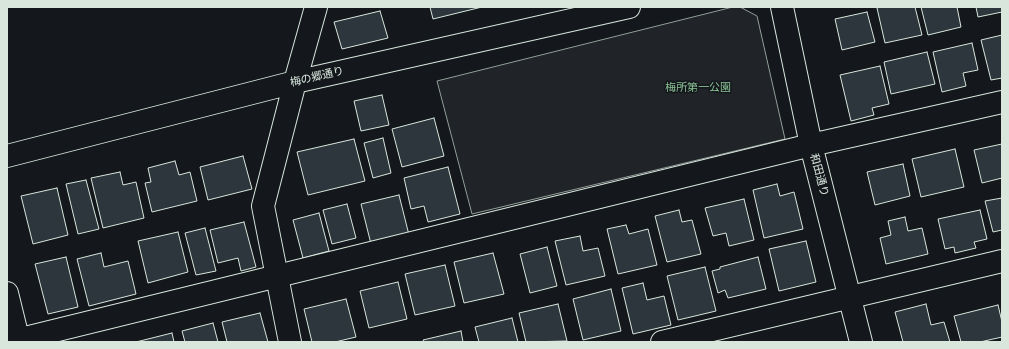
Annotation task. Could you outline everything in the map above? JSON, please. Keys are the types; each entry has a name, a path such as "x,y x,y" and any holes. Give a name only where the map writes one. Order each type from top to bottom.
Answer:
{"street":[{"path":"290,342 264,206 295,82 316,7"},
{"name":"梅の郷通り","path":"7,156 295,82 629,7"},
{"name":"和田通り","path":"782,7 810,145 861,342"},
{"path":"7,293 15,341 277,275 810,145 1002,102"},
{"path":"662,342 1002,261"}],"green space":[{"name":"梅所第一公園","path":"733,7 740,7 757,16 785,139 472,214 437,81"}],"building":[{"path":"430,7 482,7 433,19"},
{"path":"915,7 922,35 885,43 877,8"},
{"path":"921,7 957,7 961,27 928,35"},
{"path":"976,7 1002,7 1002,12 978,17"},
{"path":"380,11 388,38 342,49 334,22"},
{"path":"867,12 875,42 842,50 835,19"},
{"path":"1002,35 1002,78 991,80 981,40"},
{"path":"972,43 978,70 963,73 966,86 942,92 933,52"},
{"path":"927,52 935,84 891,94 884,62"},
{"path":"880,66 889,104 872,108 874,115 851,121 840,75"},
{"path":"382,95 389,125 361,131 354,101"},
{"path":"434,118 444,156 402,167 392,129"},
{"path":"383,138 391,173 373,178 364,143"},
{"path":"354,139 365,181 308,195 297,152"},
{"path":"1002,144 1002,178 982,183 974,150"},
{"path":"955,149 964,187 921,197 912,159"},
{"path":"243,156 252,189 208,200 200,167"},
{"path":"175,161 179,175 190,172 197,201 152,212 145,183 151,182 148,168"},
{"path":"903,164 910,196 875,205 867,172"},
{"path":"448,167 460,214 428,222 424,206 411,209 404,178"},
{"path":"120,172 123,185 136,182 144,218 103,228 91,178"},
{"path":"86,180 99,229 78,234 66,184"},
{"path":"777,184 780,196 794,192 803,229 764,238 753,190"},
{"path":"57,188 68,235 33,244 21,196"},
{"path":"399,195 409,235 371,244 361,204"},
{"path":"1002,198 1002,230 993,232 985,201"},
{"path":"744,199 754,240 729,246 726,233 713,236 705,208"},
{"path":"347,204 356,238 332,244 323,210"},
{"path":"679,210 682,222 692,220 701,254 667,262 655,216"},
{"path":"980,210 987,239 974,242 976,248 955,253 954,247 945,249 938,219"},
{"path":"319,213 329,251 303,258 293,220"},
{"path":"905,217 908,231 922,228 928,254 886,264 880,238 891,235 888,221"},
{"path":"244,222 256,267 241,271 238,258 218,263 210,230"},
{"path":"626,225 629,234 648,229 657,265 618,274 607,229"},
{"path":"205,228 216,271 196,275 185,233"},
{"path":"178,232 188,272 148,283 138,241"},
{"path":"580,236 583,251 598,248 605,276 566,285 555,241"},
{"path":"806,241 816,282 779,291 769,249"},
{"path":"547,247 557,286 530,293 520,254"},
{"path":"101,253 104,267 128,261 136,294 89,306 77,259"},
{"path":"493,253 504,294 464,303 454,262"},
{"path":"66,257 78,307 48,314 35,264"},
{"path":"758,257 766,289 728,298 725,290 718,293 712,271 720,269 720,267"},
{"path":"445,265 455,306 415,315 405,274"},
{"path":"705,267 716,311 678,320 667,276"},
{"path":"398,282 407,319 369,328 360,291"},
{"path":"643,283 647,300 664,296 671,325 633,334 622,288"},
{"path":"611,289 621,331 583,340 573,299"},
{"path":"346,299 356,337 335,342 312,342 304,309"},
{"path":"558,304 567,341 526,342 519,313"},
{"path":"926,304 931,325 944,322 950,342 903,342 895,312"},
{"path":"998,305 1002,322 1002,337 980,342 961,342 954,316"},
{"path":"260,313 268,342 227,342 222,322"},
{"path":"512,318 518,342 479,342 475,327"},
{"path":"213,323 218,342 185,342 182,331"},
{"path":"461,331 463,342 424,342 423,340"},
{"path":"172,333 174,342 135,342 140,341"}]}
